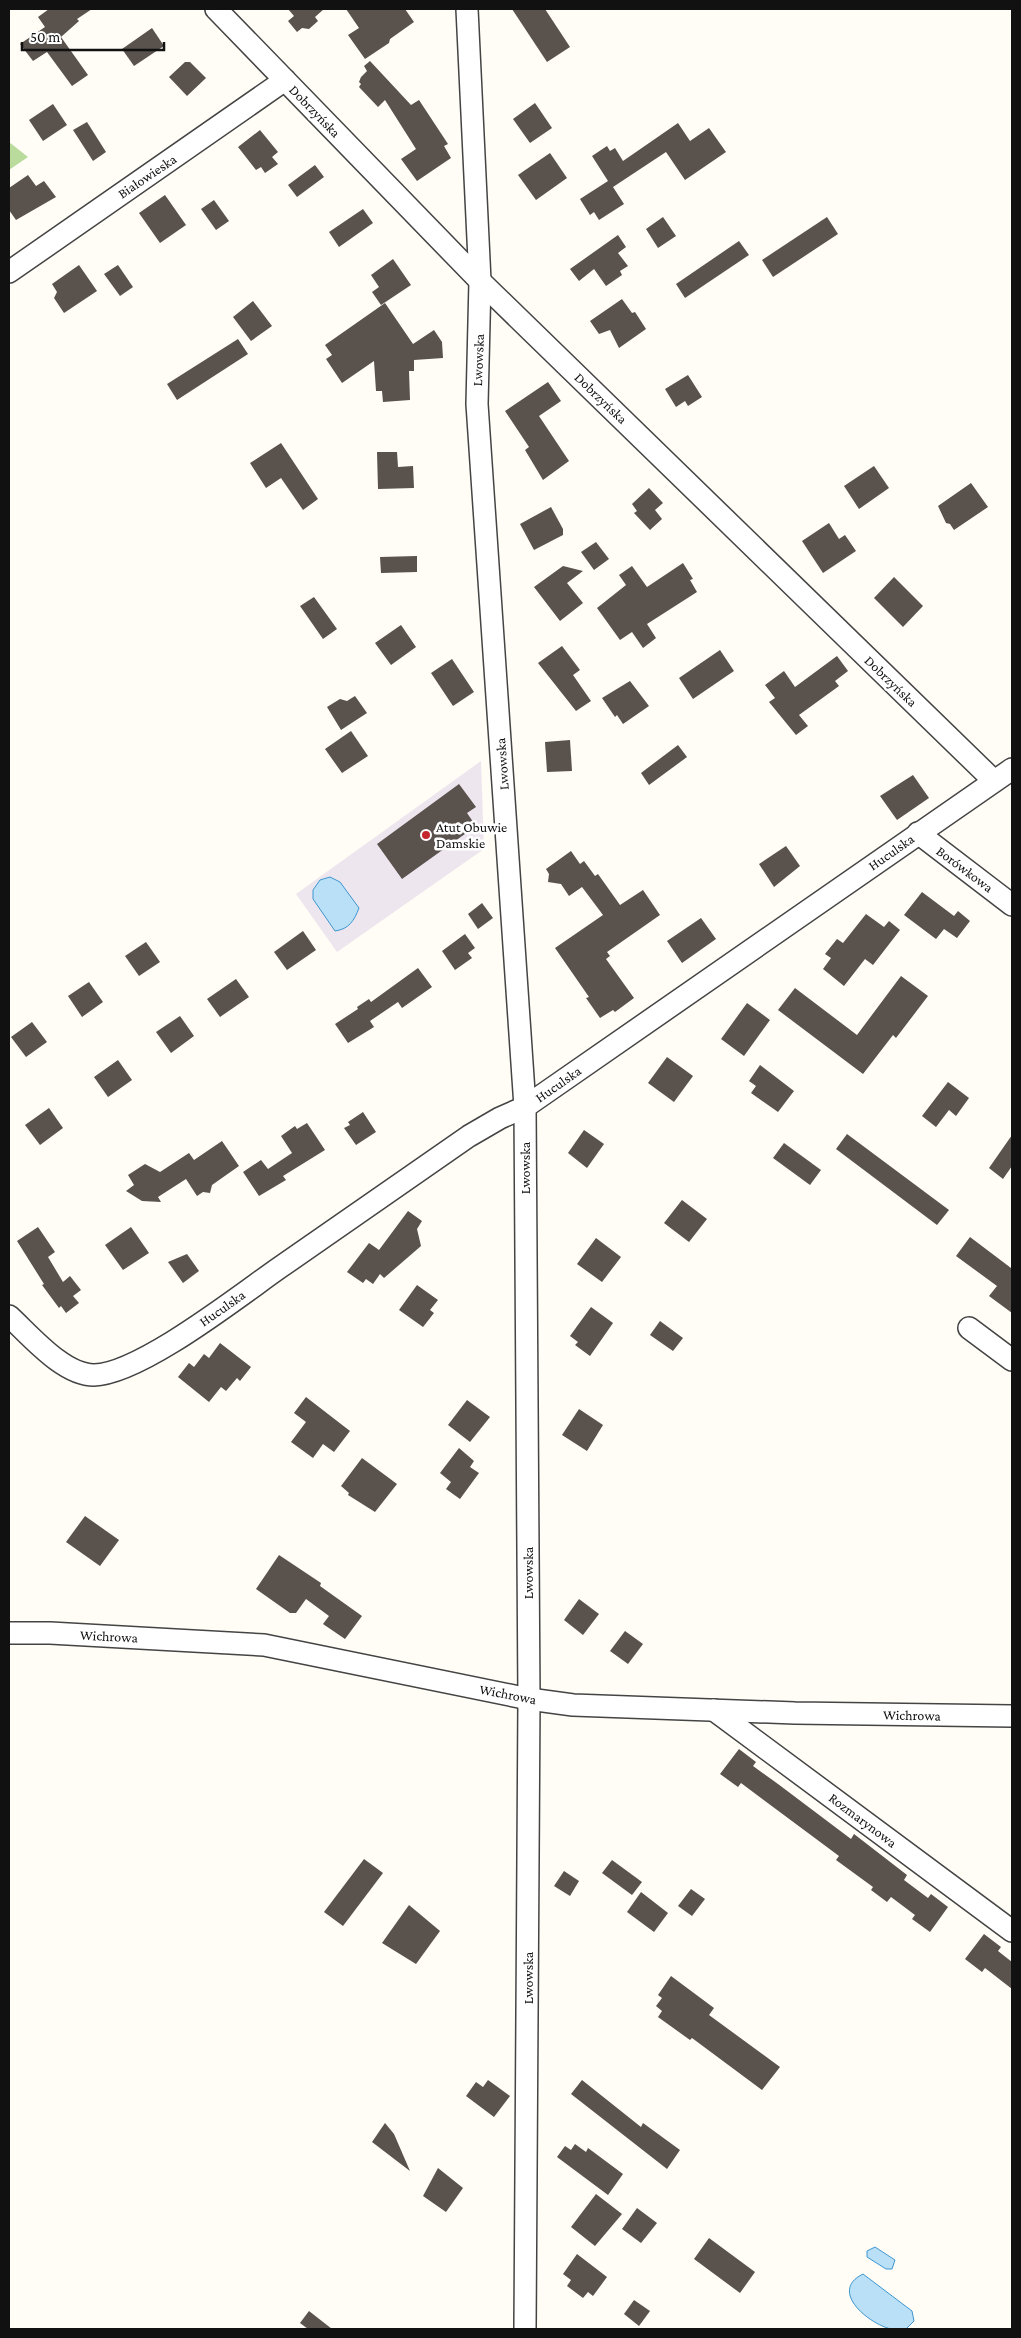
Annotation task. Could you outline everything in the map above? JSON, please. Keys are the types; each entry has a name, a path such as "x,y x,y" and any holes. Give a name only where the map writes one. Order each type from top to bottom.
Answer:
{"street":[{"name":"Dobrzyńska","path":"216,9 480,281 994,780"},
{"name":"Lwowska","path":"468,9 480,281 477,404 525,1107 529,1699 525,2329"},
{"name":"Białowieska","path":"9,272 285,80"},
{"name":"Huculska","path":"9,1316 66,1366 77,1372 92,1375 110,1373 128,1366 195,1327 469,1136 500,1118 525,1107 1012,769"},
{"name":"Borówkowa","path":"918,833 1012,905"},
{"path":"969,1328 1012,1360"},
{"name":"Wichrowa","path":"9,1634 50,1633 264,1645 529,1699 573,1705 1012,1716"},
{"name":"Rozmarynowa","path":"714,1710 1012,1931"}],"shaded area":[{"path":"481,761 484,849 337,952 296,894"}],"green space":[{"path":"9,142 28,157 9,170"}],"water":[{"path":"330,877 340,882 359,908 350,924 335,931 313,899 313,890 320,880"},
{"path":"875,2247 895,2260 892,2269 886,2269 867,2257 867,2251"},
{"path":"863,2274 912,2311 914,2321 906,2329 893,2329 882,2326 872,2321 856,2306 851,2298 850,2289 853,2281"}],"building":[{"path":"49,9 92,9 77,19 79,21 61,37 88,75 72,86 47,52 33,61 20,44 45,27 38,17"},
{"path":"288,9 324,9 315,17 318,21 309,29 302,28 297,32 288,21 294,16"},
{"path":"346,9 405,9 414,22 390,39 389,43 365,59 348,35 359,28"},
{"path":"512,9 545,9 570,47 547,62"},
{"path":"152,28 164,46 134,66 122,49"},
{"path":"370,61 411,105 419,100 448,144 444,146 451,158 417,181 401,159 416,149 385,100 378,107 359,87 361,77 367,71 364,66"},
{"path":"185,62 190,62 206,78 187,96 169,77"},
{"path":"535,103 552,128 530,143 513,119"},
{"path":"53,104 67,125 43,141 29,120"},
{"path":"87,122 106,152 93,161 73,130"},
{"path":"678,123 690,141 709,128 726,152 685,180 666,152 613,187 624,204 599,220 594,212 590,215 580,199 608,181 592,156 607,146 610,151 615,148 623,161"},
{"path":"260,130 278,152 272,157 278,164 265,173 261,167 256,170 238,147"},
{"path":"550,153 567,178 536,200 518,175"},
{"path":"315,165 324,177 297,197 288,185"},
{"path":"28,175 36,186 44,181 56,197 16,220 9,210 9,188"},
{"path":"165,195 186,225 160,243 139,213"},
{"path":"214,200 229,221 216,230 201,209"},
{"path":"363,209 373,223 339,247 329,232"},
{"path":"663,217 676,236 658,248 646,229"},
{"path":"827,217 838,234 773,277 762,260"},
{"path":"618,235 626,247 618,253 628,266 620,271 622,275 606,286 594,269 579,281 570,269"},
{"path":"739,241 749,255 685,298 676,284"},
{"path":"393,259 411,285 381,305 372,292 379,287 371,275"},
{"path":"79,265 97,291 64,313 54,298 57,292 52,284"},
{"path":"118,265 133,287 120,296 104,274"},
{"path":"622,299 632,313 635,312 646,329 619,348 610,330 599,334 590,321"},
{"path":"253,301 272,326 251,341 233,317"},
{"path":"385,303 413,344 434,330 442,342 443,358 414,360 414,371 409,371 410,400 383,402 382,391 376,391 374,361 342,383 326,359 332,355 325,345"},
{"path":"238,339 248,354 177,400 167,384"},
{"path":"688,375 702,397 688,406 685,401 676,407 665,389"},
{"path":"548,382 561,401 539,416 569,461 543,480 525,450 529,447 505,411"},
{"path":"281,443 318,499 303,510 281,478 266,488 250,463"},
{"path":"377,452 397,452 398,467 413,466 414,488 378,489"},
{"path":"874,466 889,488 859,509 844,486"},
{"path":"971,483 988,507 954,530 950,524 946,523 938,506"},
{"path":"649,488 663,503 655,510 662,519 650,530 634,513 637,511 632,504"},
{"path":"551,507 563,529 563,535 534,550 520,524"},
{"path":"829,523 839,539 845,535 856,551 823,573 802,541"},
{"path":"596,542 609,559 594,570 581,552"},
{"path":"417,556 417,572 381,573 380,557"},
{"path":"683,563 693,579 690,580 697,592 647,624 656,638 643,648 632,632 620,640 597,608 626,585 619,575 632,566 647,587"},
{"path":"563,566 583,571 567,583 583,603 560,621 534,587"},
{"path":"894,577 923,606 903,627 874,598"},
{"path":"314,597 337,629 323,639 300,606"},
{"path":"401,625 416,647 391,665 375,643"},
{"path":"562,646 580,670 573,675 591,701 576,711 538,663"},
{"path":"720,650 734,671 693,699 679,678"},
{"path":"837,656 848,671 835,681 839,686 799,715 808,726 796,735 769,702 775,698 765,685 784,671 795,687"},
{"path":"452,659 474,692 453,706 431,673"},
{"path":"630,681 649,706 623,724 617,715 615,717 602,698"},
{"path":"355,696 367,713 341,730 327,707 340,699 347,701"},
{"path":"351,731 368,756 342,773 325,749"},
{"path":"570,740 572,771 547,772 545,742"},
{"path":"678,745 687,757 649,785 641,773"},
{"path":"913,775 929,798 897,820 880,796"},
{"name":"Atut Obuwie Damskie","path":"459,784 476,807 467,813 476,826 402,879 377,844"},
{"path":"786,846 800,866 774,887 759,864"},
{"path":"571,851 580,864 584,861 595,876 598,874 620,905 643,890 660,915 607,952 610,956 606,959 634,998 615,1012 613,1010 600,1018 586,998 589,997 555,948 603,915 582,887 569,896 561,884 548,882 549,874 546,869"},
{"path":"922,892 954,916 958,911 970,921 957,938 944,929 936,939 904,915"},
{"path":"482,903 493,918 478,929 468,914"},
{"path":"866,914 884,927 889,921 900,930 873,965 865,959 844,986 823,969 831,958 825,954 837,939 843,943"},
{"path":"701,918 716,939 682,963 667,941"},
{"path":"303,931 316,950 287,970 274,952"},
{"path":"465,934 475,948 468,953 472,958 455,970 442,951"},
{"path":"146,942 160,962 139,976 125,956"},
{"path":"418,968 432,987 402,1008 398,1002 370,1021 374,1027 348,1043 335,1024 358,1009 357,1007 369,999 371,1002"},
{"path":"901,976 928,996 896,1038 893,1035 863,1074 778,1010 795,988 857,1035"},
{"path":"236,979 249,997 220,1017 207,999"},
{"path":"89,982 103,1002 82,1017 68,996"},
{"path":"747,1003 770,1020 744,1056 721,1039"},
{"path":"180,1016 194,1036 171,1053 156,1032"},
{"path":"32,1022 47,1042 26,1057 11,1037"},
{"path":"667,1057 693,1076 674,1102 648,1083"},
{"path":"118,1060 132,1080 108,1097 94,1077"},
{"path":"760,1065 794,1091 778,1112 751,1093 756,1086 749,1081"},
{"path":"948,1082 969,1098 956,1116 949,1110 936,1127 922,1116"},
{"path":"49,1108 63,1128 40,1145 25,1125"},
{"path":"363,1112 376,1132 356,1145 344,1128 350,1125 348,1122"},
{"path":"307,1123 325,1150 283,1176 286,1180 259,1196 243,1172 261,1160 268,1169 292,1153 281,1136 295,1126 297,1129"},
{"path":"584,1130 604,1144 587,1168 568,1153"},
{"path":"847,1134 949,1210 937,1225 836,1149"},
{"path":"1012,1135 1012,1166 1003,1179 989,1168"},
{"path":"222,1141 239,1166 212,1185 210,1193 203,1192 197,1196 186,1179 158,1197 161,1202 142,1201 126,1191 134,1185 128,1175 145,1164 160,1172 189,1153 194,1160"},
{"path":"784,1143 821,1170 810,1185 773,1158"},
{"path":"682,1200 707,1219 689,1242 664,1223"},
{"path":"408,1211 422,1221 417,1229 421,1246 384,1278 380,1274 373,1284 366,1279 363,1283 347,1272 369,1243 379,1250"},
{"path":"38,1227 55,1252 48,1257 63,1282 70,1276 81,1290 73,1296 79,1303 66,1313 61,1306 59,1308 42,1285 44,1284 17,1241"},
{"path":"131,1227 149,1253 123,1270 105,1245"},
{"path":"970,1237 1011,1268 1012,1266 1012,1313 989,1296 997,1286 956,1256"},
{"path":"596,1238 621,1257 602,1282 577,1264"},
{"path":"187,1254 199,1271 183,1283 168,1262"},
{"path":"417,1285 438,1300 430,1310 434,1313 423,1327 399,1310"},
{"path":"591,1307 613,1323 590,1356 575,1345 578,1342 570,1336"},
{"path":"660,1321 683,1338 673,1351 650,1335"},
{"path":"220,1343 251,1367 240,1381 237,1378 226,1391 221,1387 209,1402 178,1377 189,1363 194,1367 204,1354 209,1358"},
{"path":"306,1397 350,1431 334,1452 323,1444 313,1458 291,1442 306,1422 294,1413"},
{"path":"467,1400 490,1417 470,1442 448,1425"},
{"path":"579,1409 603,1425 587,1451 562,1435"},
{"path":"459,1448 474,1461 470,1467 479,1473 460,1499 446,1489 451,1482 440,1473"},
{"path":"362,1458 397,1484 375,1512 348,1495 349,1493 341,1486"},
{"path":"85,1516 119,1540 100,1566 66,1542"},
{"path":"279,1555 321,1583 320,1586 362,1616 345,1639 323,1624 329,1616 306,1599 296,1613 290,1613 256,1589"},
{"path":"579,1599 599,1614 583,1635 564,1620"},
{"path":"625,1631 643,1644 628,1664 610,1651"},
{"path":"739,1749 756,1762 753,1766 851,1839 854,1834 907,1875 904,1880 928,1898 931,1894 948,1907 930,1932 912,1919 915,1915 891,1897 887,1902 871,1890 873,1887 836,1860 839,1856 741,1783 738,1787 720,1774"},
{"path":"364,1859 383,1873 343,1926 324,1912"},
{"path":"612,1860 642,1882 632,1895 602,1873"},
{"path":"564,1871 579,1881 570,1896 554,1886"},
{"path":"691,1889 705,1899 692,1916 678,1906"},
{"path":"641,1892 668,1913 654,1932 627,1912"},
{"path":"409,1905 440,1931 416,1964 382,1943"},
{"path":"984,1934 1001,1947 998,1951 1012,1962 1012,1989 985,1968 982,1972 965,1959"},
{"path":"671,1976 714,2008 709,2015 780,2067 762,2090 692,2038 690,2040 658,2017 662,2011 656,2006 662,1998 658,1995"},
{"path":"488,2080 510,2096 494,2117 466,2096 476,2082 483,2087"},
{"path":"582,2080 641,2127 643,2123 680,2150 667,2169 571,2094"},
{"path":"385,2123 394,2134 410,2171 372,2142"},
{"path":"575,2144 586,2152 588,2148 623,2174 608,2195 557,2157 565,2146 571,2150"},
{"path":"438,2168 463,2188 446,2212 423,2196"},
{"path":"596,2194 622,2214 595,2246 571,2227"},
{"path":"637,2208 657,2223 641,2243 622,2229"},
{"path":"709,2238 755,2272 740,2293 694,2259"},
{"path":"577,2254 607,2277 593,2296 588,2292 583,2298 567,2286 571,2280 563,2274"},
{"path":"634,2300 650,2311 639,2326 624,2314"},
{"path":"309,2311 332,2329 308,2329 300,2323"}],"place":[{"name":"Atut Obuwie Damskie","path":"426,835"}]}
